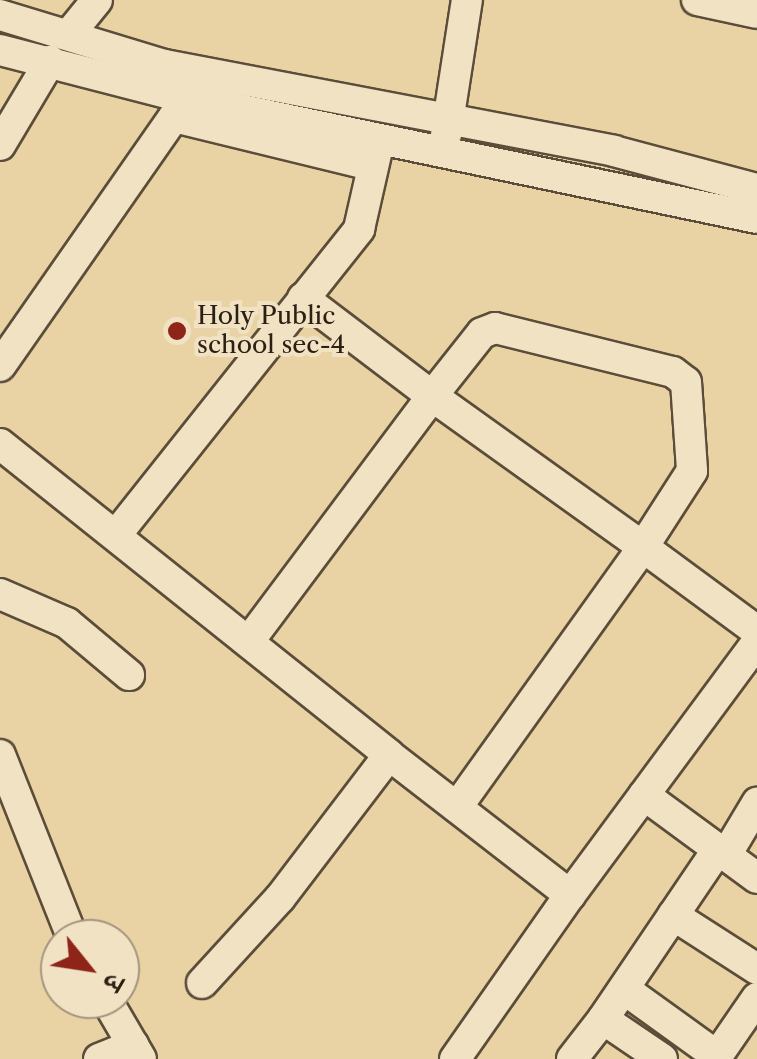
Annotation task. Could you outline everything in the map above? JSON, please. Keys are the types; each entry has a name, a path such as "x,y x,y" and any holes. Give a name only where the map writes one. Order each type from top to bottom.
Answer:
{"street":[{"path":"71,32 97,0"},
{"path":"442,150 467,0"},
{"path":"698,0 757,13"},
{"path":"0,15 71,32 165,65 449,119 757,189"},
{"path":"0,50 376,152"},
{"path":"0,145 50,61"},
{"path":"0,366 174,117 376,152 442,150 757,218"},
{"path":"116,536 358,228 376,152"},
{"path":"303,298 757,631"},
{"path":"250,641 482,332 495,328 682,378 689,388 692,471 643,547 457,808"},
{"path":"0,444 570,895"},
{"path":"0,594 67,623 129,675"},
{"path":"455,1059 570,895 757,642"},
{"path":"0,754 7,793 64,919"},
{"path":"202,983 280,898 389,755"},
{"path":"644,794 757,878"},
{"path":"572,1059 757,803"},
{"path":"674,915 757,969"},
{"path":"624,989 716,1057 757,998"},
{"path":"99,1059 137,1052 118,1019"},
{"path":"603,1019 662,1059"}],"place":[{"name":"Holy Public school sec-4","path":"177,331"}]}
